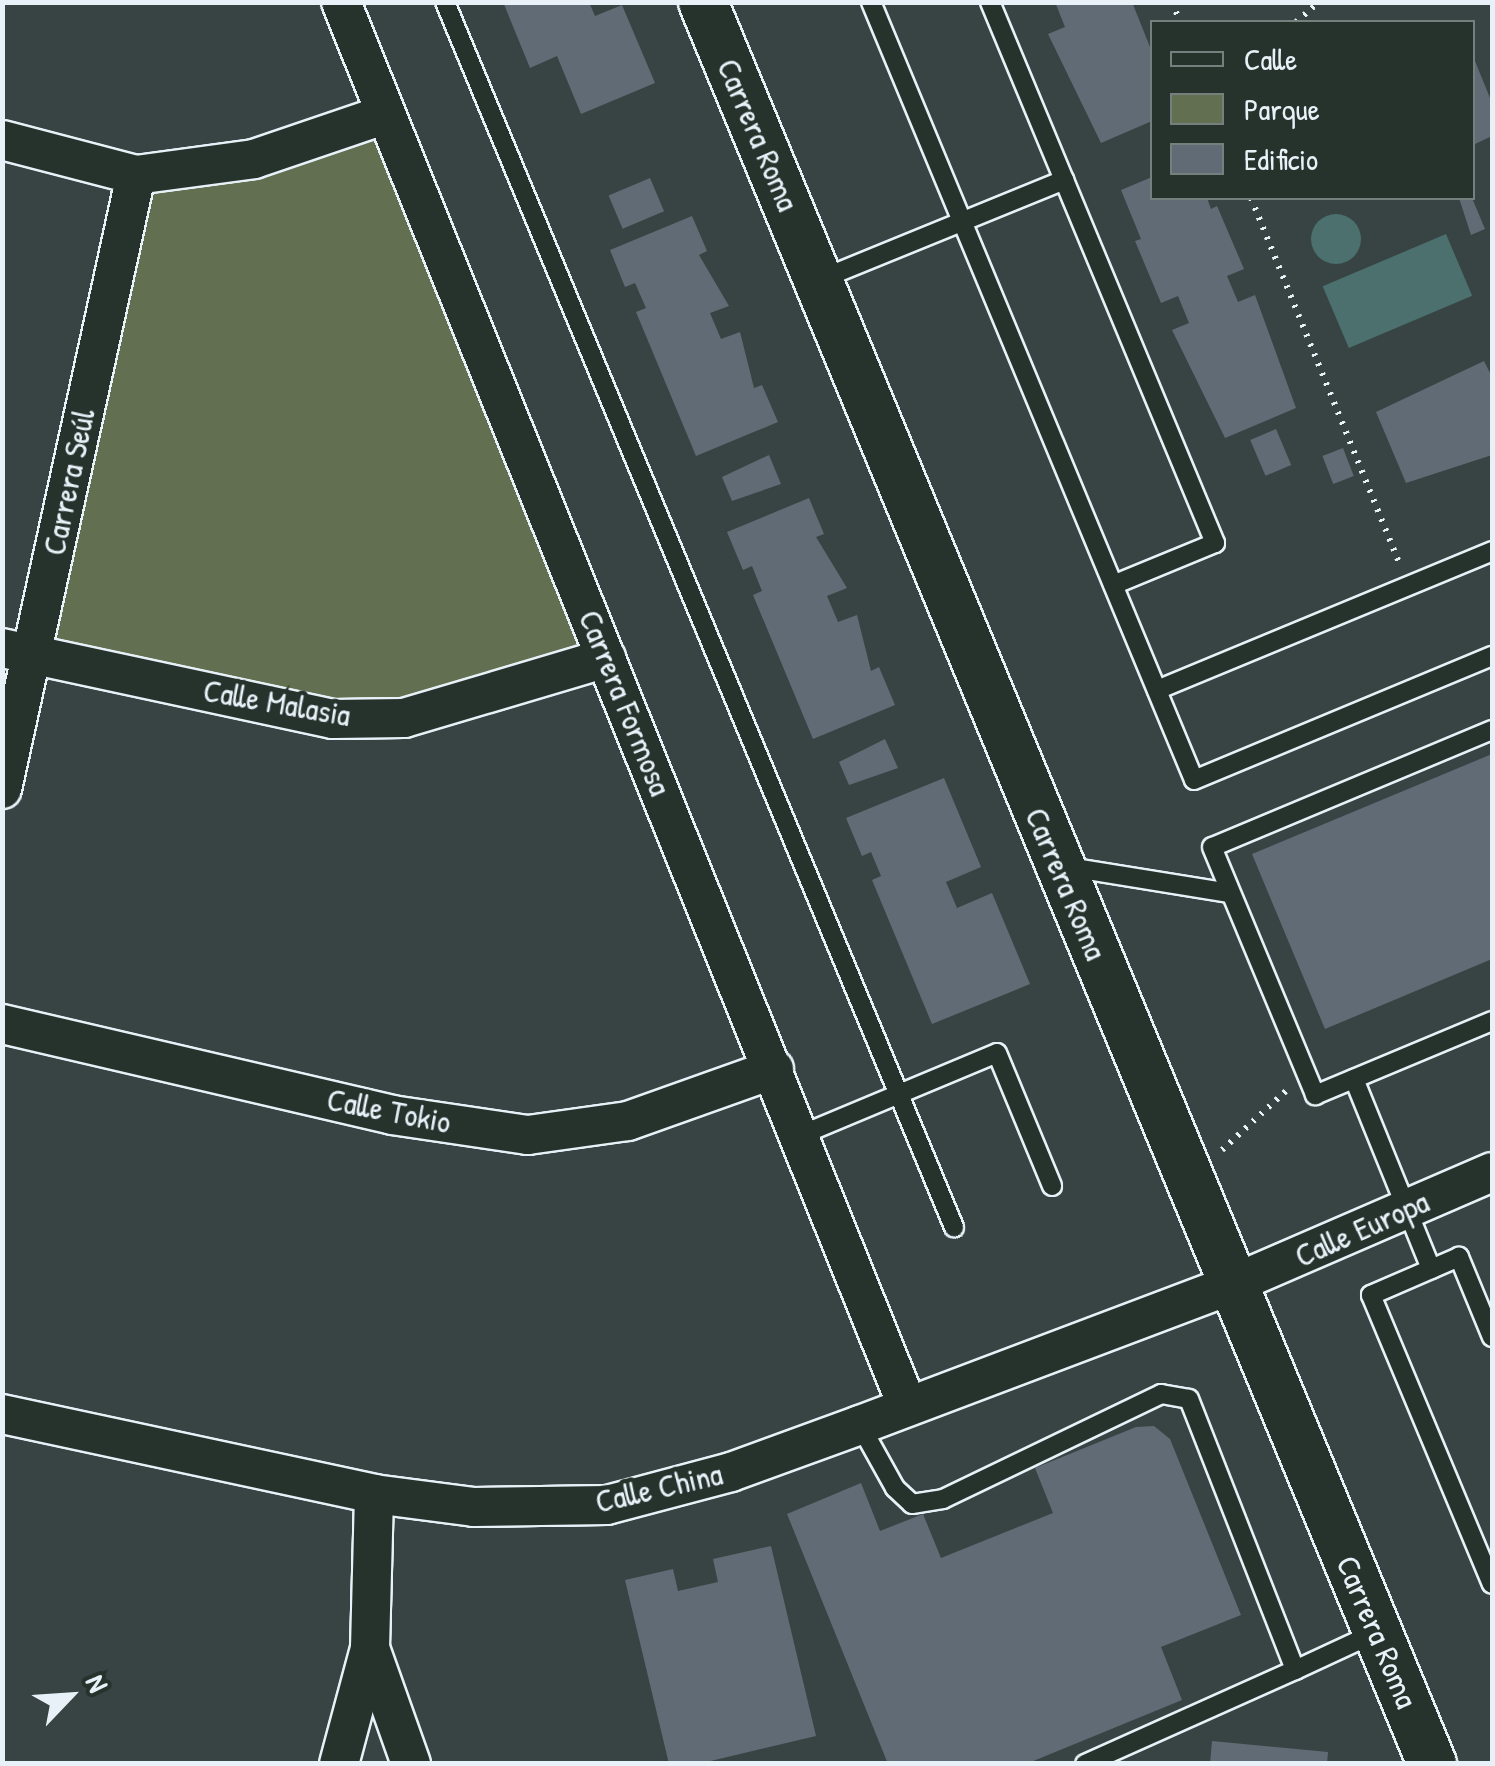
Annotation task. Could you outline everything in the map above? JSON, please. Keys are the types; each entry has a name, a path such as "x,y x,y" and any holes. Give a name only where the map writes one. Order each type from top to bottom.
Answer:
{"street":[{"name":"Carrera Formosa","path":"341,2 907,1405"},
{"name":"Carrera Roma","path":"704,2 1432,1764"},
{"path":"2,140 136,175 254,159 386,114"},
{"name":"Carrera Seúl","path":"2,788 17,651 136,175"},
{"name":"Calle Malasia","path":"17,651 333,719 404,718 606,658"},
{"name":"Calle Tokio","path":"2,1024 392,1115 528,1135 628,1121 774,1069"},
{"name":"Calle Europa","path":"1232,1285 1492,1172"},
{"name":"Calle China","path":"2,1414 374,1494 474,1507 608,1505 732,1472 1232,1285"},
{"path":"339,1764 370,1648 374,1494"},
{"path":"370,1648 411,1764"}],"lane":[{"path":"445,2 954,1226"},
{"path":"871,2 1194,780 1492,656"},
{"path":"990,2 1215,543 1113,585"},
{"path":"818,280 1064,180"},
{"path":"1157,690 1492,551"},
{"path":"1492,730 1212,848 1314,1095 1492,1021"},
{"path":"1058,866 1230,893"},
{"path":"801,1135 998,1053 1052,1186"},
{"path":"1354,1079 1431,1269"},
{"path":"1492,1336 1459,1257 1371,1294 1492,1584"},
{"path":"860,1425 895,1488 912,1504 942,1499 1161,1394 1189,1399 1296,1670"},
{"path":"1085,1764 1377,1632"}],"path":[{"path":"1298,20 1319,2"},
{"path":"1252,200 1409,586"},
{"path":"1242,1131 1277,1100"}],"green space":[{"path":"384,122 597,655 489,691 337,712 39,649 143,180"}],"water":[{"path":"1336,214 1354,221 1361,239 1354,257 1336,264 1318,257 1311,239 1318,221"},
{"path":"1446,234 1472,296 1349,348 1323,286"}],"building":[{"path":"503,2 589,2 595,16 622,5 655,83 581,114 557,56 530,68"},
{"path":"1055,2 1132,2 1150,47 1150,122 1101,143 1048,34 1065,27"},
{"path":"1475,61 1492,103 1492,136 1475,144"},
{"path":"650,178 664,211 623,229 609,196"},
{"path":"1150,178 1150,200 1208,200 1211,209 1217,206 1244,269 1227,276 1238,302 1255,295 1296,408 1225,438 1172,330 1189,323 1178,296 1161,303 1135,241 1141,239 1121,190"},
{"path":"1460,200 1473,200 1485,229 1471,235"},
{"path":"692,216 707,251 699,255 729,306 710,313 721,339 740,332 754,388 762,385 778,422 696,456 636,312 646,308 635,283 625,287 610,250"},
{"path":"1484,361 1492,377 1492,455 1406,483 1376,412"},
{"path":"1276,429 1291,465 1265,476 1250,440"},
{"path":"1343,448 1354,476 1333,484 1322,456"},
{"path":"769,455 781,484 732,501 722,477"},
{"path":"809,498 824,534 816,537 847,588 827,596 838,622 857,615 871,671 879,667 895,705 813,739 753,595 762,591 752,566 743,570 727,532"},
{"path":"885,739 898,768 849,785 839,762"},
{"path":"1492,754 1492,959 1325,1029 1252,854"},
{"path":"944,778 981,867 946,882 957,908 992,893 1030,984 932,1024 872,880 881,876 871,852 862,856 846,818"},
{"path":"1154,1426 1170,1439 1241,1615 1161,1647 1182,1700 1026,1764 888,1764 787,1514 861,1483 880,1531 923,1514 941,1558 1053,1513 1035,1468 1136,1427"},
{"path":"771,1546 816,1736 698,1764 669,1764 625,1580 673,1569 678,1591 718,1582 713,1559"},
{"path":"1212,1741 1328,1752 1327,1764 1210,1764"}]}
